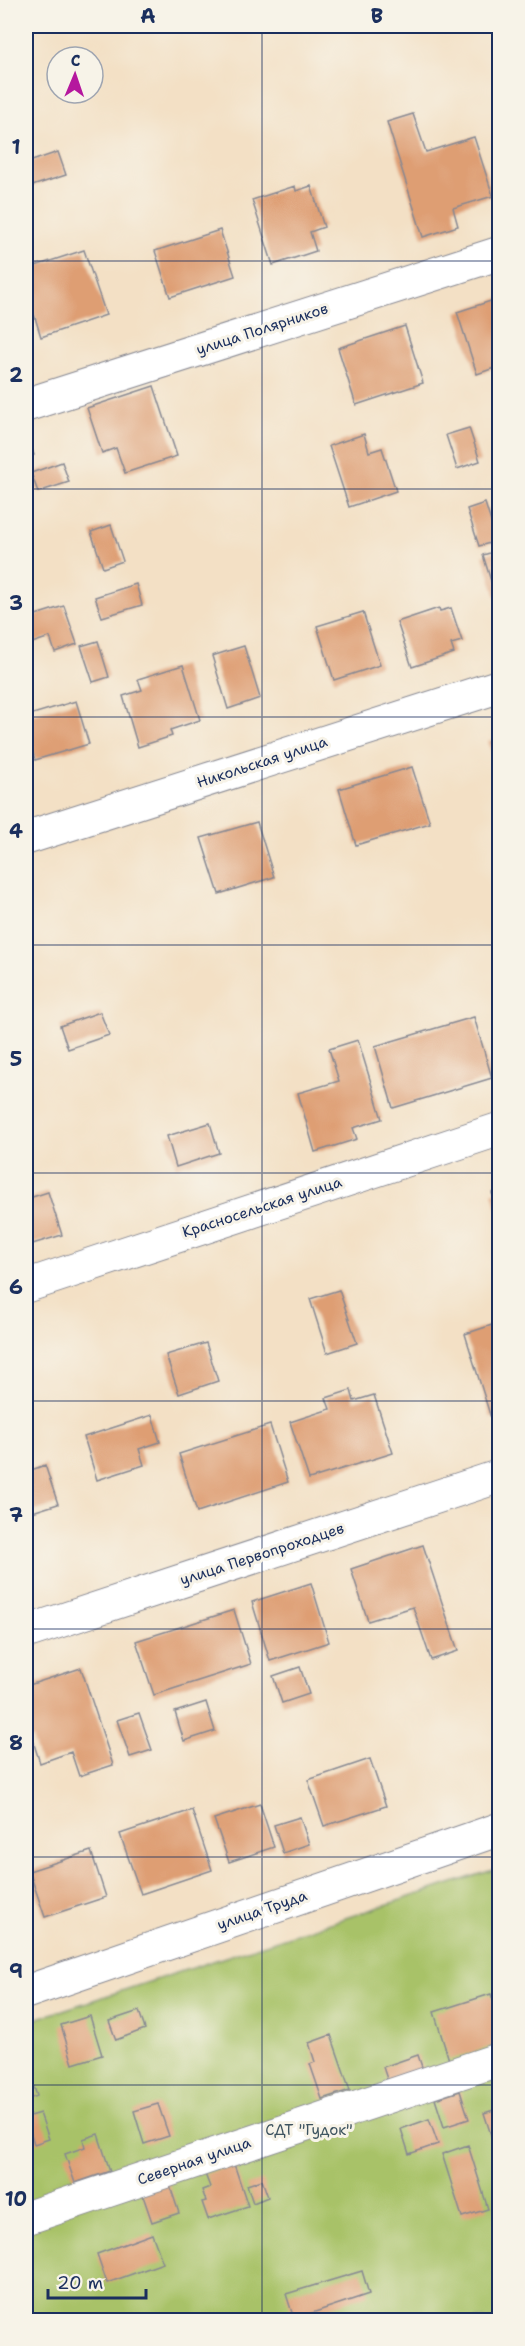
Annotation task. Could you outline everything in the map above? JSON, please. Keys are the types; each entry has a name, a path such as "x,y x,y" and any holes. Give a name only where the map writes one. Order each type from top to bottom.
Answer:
{"street":[{"name":"улица Полярников","path":"26,405 500,253"},
{"name":"Никольская улица","path":"26,838 500,686"},
{"name":"Красносельская улица","path":"26,1286 500,1129"},
{"name":"улица Первопроходцев","path":"26,1632 500,1476"},
{"name":"улица Труда","path":"26,1992 500,1829"},
{"name":"Северная улица","path":"26,2218 500,2058"}],"green space":[{"name":"СДТ \"Гудок\"","path":"499,1868 499,2320 26,2320 26,2022"}],"building":[{"path":"413,114 426,152 474,137 493,196 453,208 458,226 423,237 387,122"},
{"path":"58,152 66,175 26,188 26,163"},
{"path":"295,186 296,191 311,186 324,227 310,232 316,251 273,265 252,200"},
{"path":"220,230 235,276 170,297 155,251"},
{"path":"84,250 106,315 41,337 26,288 26,269"},
{"path":"500,298 500,366 477,374 457,312"},
{"path":"405,326 423,383 356,405 338,348"},
{"path":"154,386 177,456 125,473 116,448 102,453 87,408"},
{"path":"469,428 480,461 457,469 446,435"},
{"path":"26,431 34,455 26,458"},
{"path":"364,434 369,452 382,448 396,491 349,507 329,446"},
{"path":"62,462 69,482 38,492 31,473"},
{"path":"485,503 497,541 479,546 467,509"},
{"path":"111,525 123,561 103,568 91,532"},
{"path":"500,550 500,607 499,607 483,555"},
{"path":"136,584 142,605 102,617 95,597"},
{"path":"64,606 77,644 55,652 50,637 26,645 26,618"},
{"path":"439,608 440,611 451,608 462,641 451,644 454,653 412,667 397,622"},
{"path":"363,612 380,665 334,680 317,626"},
{"path":"98,641 109,677 93,682 81,646"},
{"path":"244,646 260,698 228,709 212,656"},
{"path":"183,665 200,720 170,730 172,736 138,747 123,696 142,690 138,679"},
{"path":"76,701 89,744 35,760 26,729 26,716"},
{"path":"500,738 500,778 499,778 488,741"},
{"path":"412,767 430,823 356,845 339,789"},
{"path":"257,822 274,877 219,894 201,838"},
{"path":"100,1012 109,1035 68,1049 60,1026"},
{"path":"474,1017 492,1078 393,1108 375,1046"},
{"path":"358,1040 382,1119 353,1128 357,1139 315,1152 298,1093 339,1081 329,1049"},
{"path":"210,1123 219,1153 176,1167 167,1136"},
{"path":"500,1190 500,1214 499,1214 492,1193"},
{"path":"48,1192 62,1235 26,1246 26,1199"},
{"path":"339,1290 357,1343 327,1353 310,1299"},
{"path":"492,1325 500,1350 500,1415 491,1418 465,1334"},
{"path":"206,1343 218,1381 179,1394 166,1355"},
{"path":"351,1390 354,1401 374,1395 393,1453 309,1479 290,1422 330,1409 326,1398"},
{"path":"152,1415 160,1442 139,1449 144,1465 97,1480 84,1437"},
{"path":"270,1425 288,1482 197,1512 179,1454"},
{"path":"45,1465 58,1504 26,1514 26,1472"},
{"path":"423,1545 458,1651 431,1660 413,1607 368,1621 351,1569"},
{"path":"311,1583 329,1642 270,1661 252,1602"},
{"path":"234,1610 251,1664 154,1695 136,1641"},
{"path":"300,1667 309,1694 282,1703 273,1676"},
{"path":"81,1668 113,1765 79,1776 71,1752 40,1763 32,1738 26,1740 26,1686"},
{"path":"206,1702 215,1731 184,1741 175,1712"},
{"path":"139,1713 152,1750 130,1757 117,1720"},
{"path":"370,1759 386,1806 324,1826 308,1780"},
{"path":"260,1804 274,1847 229,1862 214,1819"},
{"path":"192,1810 212,1870 141,1894 120,1834"},
{"path":"300,1817 309,1844 283,1853 274,1825"},
{"path":"91,1851 106,1897 45,1917 29,1871"},
{"path":"491,1994 500,2019 500,2044 449,2060 434,2012"},
{"path":"139,2011 145,2029 116,2040 109,2021"},
{"path":"90,2016 102,2055 73,2064 61,2025"},
{"path":"331,2035 350,2090 322,2099 310,2064 315,2062 309,2043"},
{"path":"418,2055 423,2070 388,2082 383,2067"},
{"path":"28,2068 37,2096 26,2100 26,2069"},
{"path":"460,2091 469,2119 444,2127 435,2099"},
{"path":"158,2104 169,2136 144,2144 134,2111"},
{"path":"500,2108 500,2160 499,2160 484,2113"},
{"path":"40,2113 49,2139 34,2144 26,2117"},
{"path":"429,2119 438,2144 409,2154 401,2129"},
{"path":"98,2134 110,2171 75,2183 65,2154 85,2147 83,2139"},
{"path":"468,2145 488,2209 462,2217 442,2154"},
{"path":"234,2164 248,2206 208,2219 202,2202 206,2201 202,2190 210,2187 205,2174"},
{"path":"262,2180 268,2197 253,2203 247,2185"},
{"path":"169,2183 179,2213 152,2222 142,2193"},
{"path":"152,2234 163,2263 107,2283 97,2254"},
{"path":"362,2271 369,2294 294,2319 286,2294"}]}
